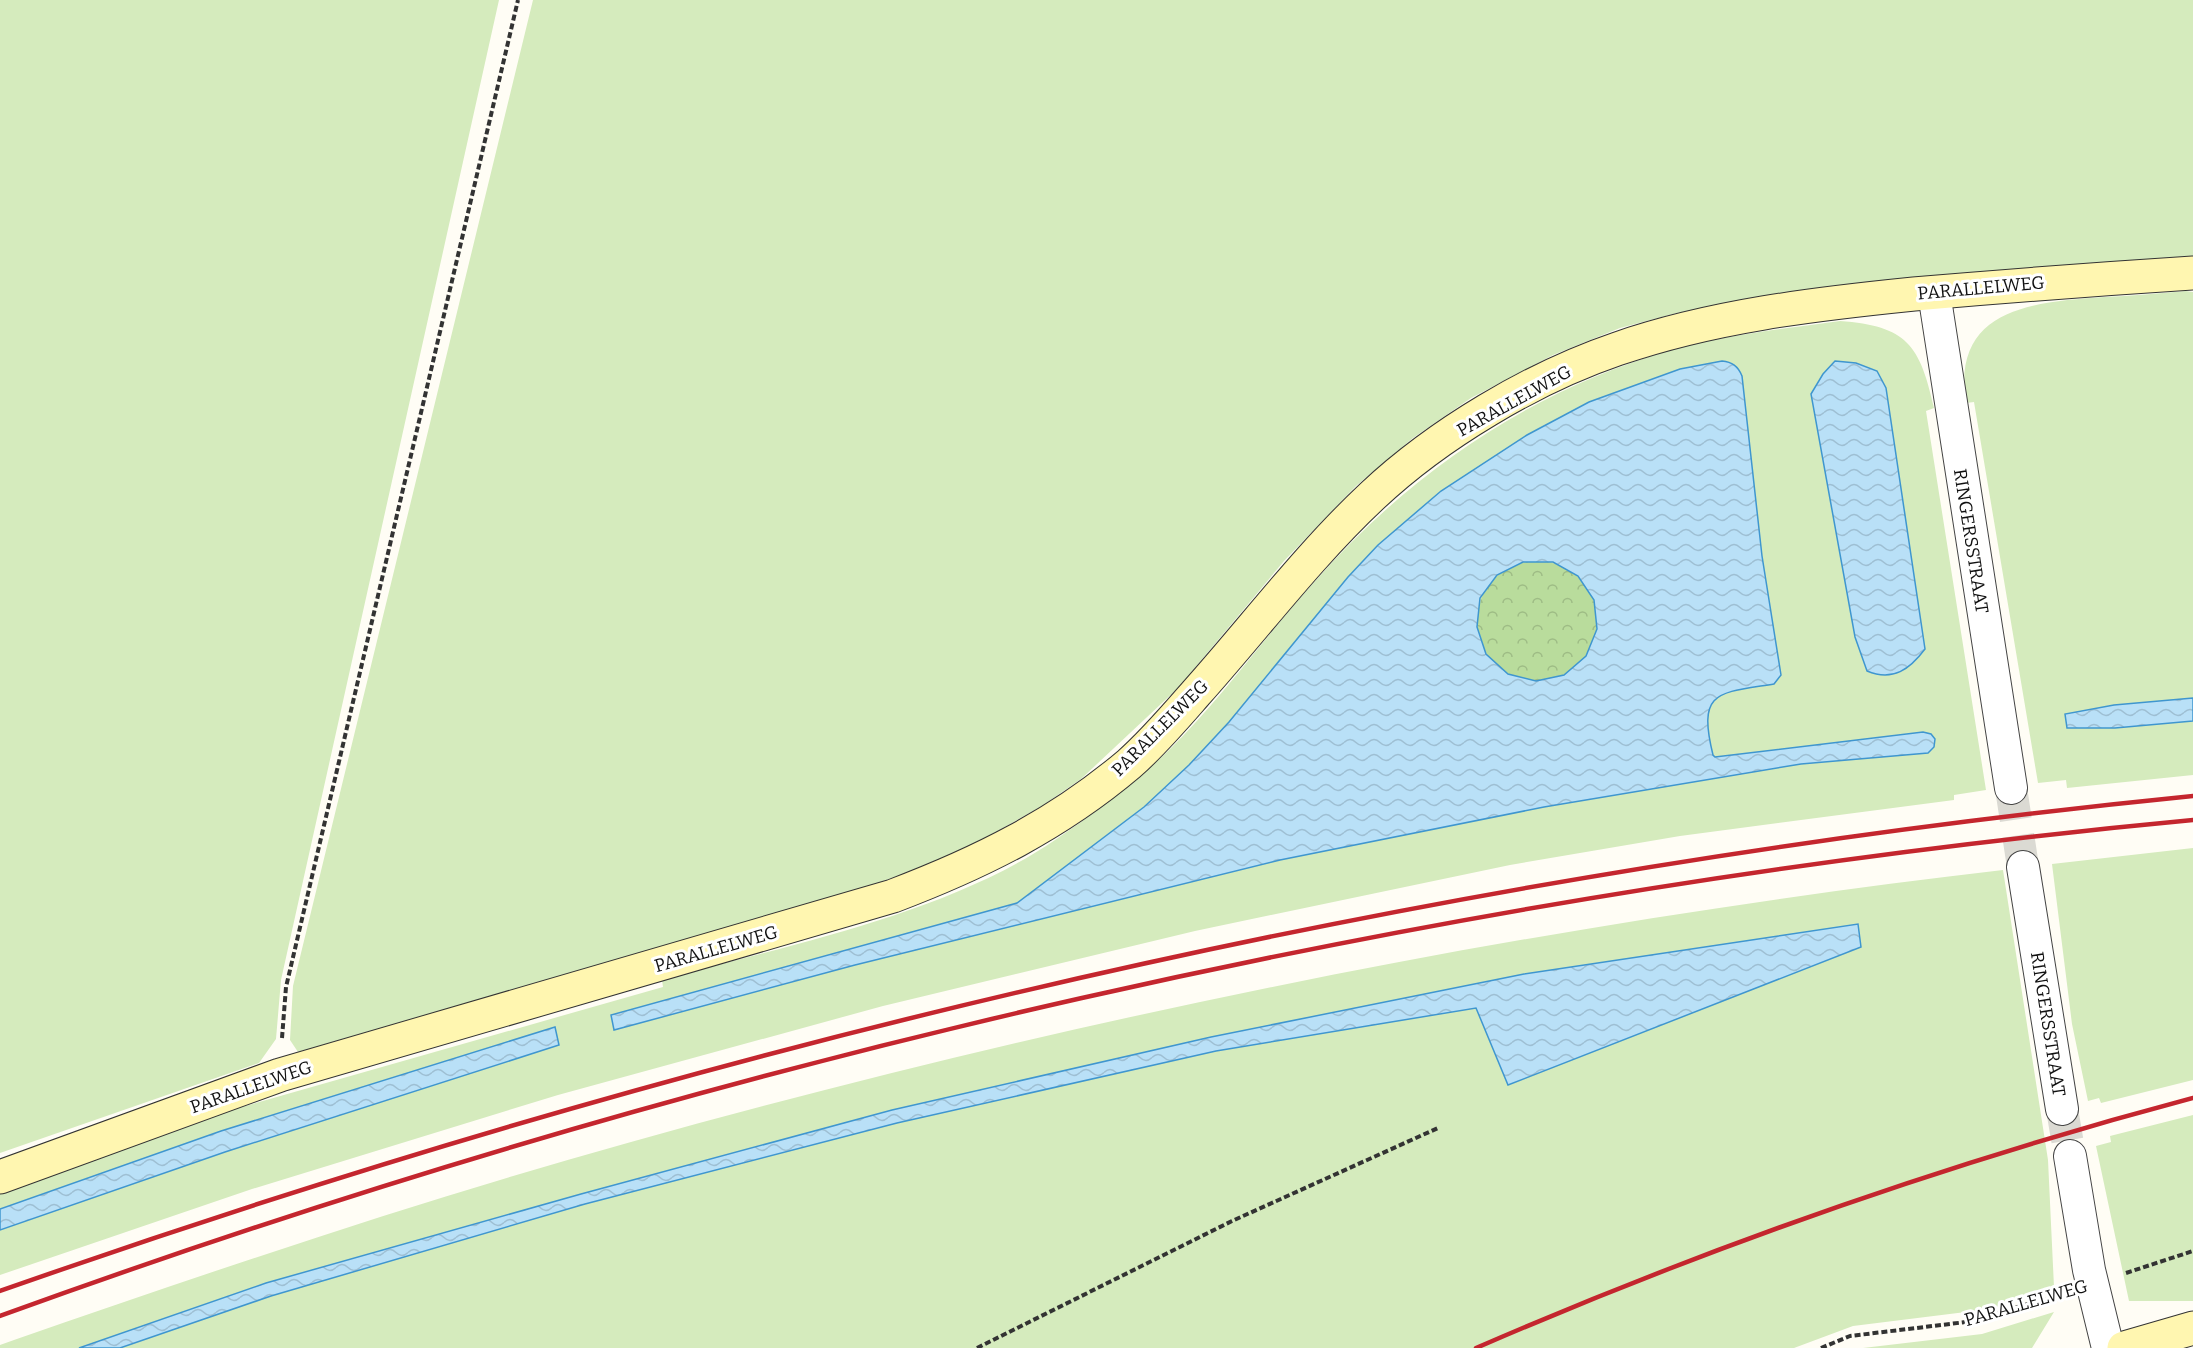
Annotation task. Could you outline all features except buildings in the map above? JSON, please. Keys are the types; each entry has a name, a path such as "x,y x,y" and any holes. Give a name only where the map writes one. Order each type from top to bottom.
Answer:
{"street":[{"name":"PARALLELWEG","path":"0,1177 280,1075 822,919 961,871 1020,840 1077,804 1131,762 1227,658 1298,572 1373,495 1431,447 1501,404 1558,374 1617,349 1693,327 1827,303 2027,283 2193,273"},
{"name":"RINGERSSTRAAT","path":"1934,292 2011,788"},
{"name":"RINGERSSTRAAT","path":"2023,867 2062,1109"},
{"path":"2070,1156 2092,1284 2108,1348"},
{"path":"2124,1348 2193,1328"}],"path":[{"path":"280,1075 286,987 518,0"},
{"path":"977,1348 1232,1221 1438,1128"},
{"name":"PARALLELWEG","path":"1821,1348 1850,1336 1966,1322 2193,1251"}],"green space":[{"path":"0,0 499,0 281,980 276,1039 259,1063 0,1153"},
{"path":"533,0 2193,0 2193,257 1831,286 1677,313 1620,328 1553,355 1471,398 1413,438 1356,486 1284,561 1178,688 1081,779 1042,806 953,856 875,884 298,1052 290,1040 293,986"},
{"path":"2193,292 2193,775 2067,788 2066,780 2038,783 1974,402 1966,403 1965,371 1971,347 1984,329 2003,316 2025,308 2077,299"},
{"path":"1840,321 1881,328 1895,334 1916,354 1929,386 1934,408 1926,411 1986,790 1954,795 1954,800 1680,836 1510,865 1195,931 883,1006 558,1095 252,1189 0,1275 0,1230 225,1152 558,1045 555,1028 221,1131 0,1209 0,1190 231,1110 663,987 662,980 865,925 966,888 1012,866 1085,819 1157,762 1208,708 1316,580 1353,541 1392,504 1476,440 1520,413 1567,389 1617,368 1668,351 1732,337"},
{"path":"1537,561 1560,566 1579,579 1592,598 1597,621 1592,644 1579,663 1560,676 1537,681 1514,676 1495,663 1482,644 1477,621 1482,598 1495,579 1514,566"},
{"path":"2193,848 2193,1080 2101,1103 2099,1098 2088,1101 2072,1024 2052,864"},
{"path":"2003,870 2048,1160 2054,1287 1990,1309 1853,1326 1794,1348 0,1348 0,1345 167,1287 476,1187 800,1096 970,1054 1312,979 1484,947 1829,892"},
{"path":"2193,1115 2193,1301 2129,1301 2096,1146 2111,1142 2110,1136"},
{"path":"2054,1312 2032,1348 1863,1348 1982,1334"}],"water":[{"path":"1722,361 1734,365 1742,376 1762,556 1781,675 1774,684 1726,693 1717,698 1711,706 1708,718 1713,755 1715,757 1923,732 1931,734 1935,739 1934,747 1928,753 1801,764 1544,807 1280,860 855,965 614,1030 611,1015 1017,903 1144,807 1189,765 1229,722 1348,577 1378,545 1441,491 1527,435 1589,402 1680,369","holes":["1523,562 1553,562 1578,576 1594,600 1597,629 1586,656 1564,675 1536,681 1508,674 1486,654 1477,627 1480,598 1497,575"]},
{"path":"1835,361 1856,363 1877,371 1886,388 1925,649 1907,668 1893,674 1876,674 1867,671 1855,637 1811,394 1823,374"},
{"path":"2193,698 2193,721 2115,728 2067,728 2065,714 2114,705"},
{"path":"1858,924 1861,947 1508,1085 1476,1008 1216,1051 897,1123 585,1204 271,1296 120,1348 79,1348 266,1283 581,1194 892,1110 1211,1037 1524,974"},
{"path":"555,1027 559,1045 225,1152 0,1230 0,1209 221,1131"}],"tunnel":[{"path":"2011,788 2023,867"},
{"path":"2062,1109 2070,1156"}],"railway":[{"path":"0,1291 268,1201 537,1118 808,1044 1082,978 1356,919 1633,870 1912,829 2193,796"},
{"path":"0,1316 266,1224 534,1140 806,1065 1081,998 1357,940 1635,891 1914,851 2193,820"},
{"path":"1476,1348 1652,1275 1830,1210 2010,1150 2193,1098"}]}
